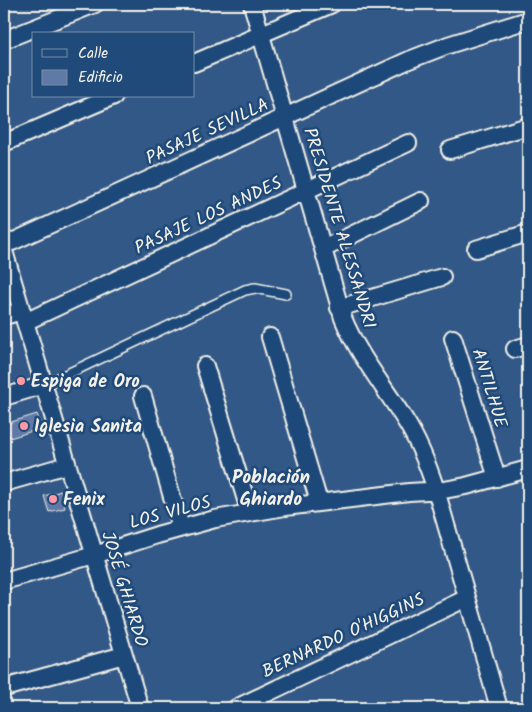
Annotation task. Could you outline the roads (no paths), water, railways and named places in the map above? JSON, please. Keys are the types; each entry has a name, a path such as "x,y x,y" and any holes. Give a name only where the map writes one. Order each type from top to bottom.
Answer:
{"street":[{"path":"4,40 95,4"},
{"name":"PRESIDENTE ALESSANDRI","path":"252,4 347,328 359,351 405,419 430,470 499,708"},
{"path":"195,62 332,4"},
{"name":"PASAJE SEVILLA","path":"4,242 12,242 426,53 528,20"},
{"path":"4,143 109,98"},
{"path":"450,150 528,126"},
{"name":"PASAJE LOS ANDES","path":"4,316 23,317 408,143"},
{"path":"323,249 420,201"},
{"path":"476,249 528,233"},
{"name":"JOSÉ GHIARDO","path":"4,251 140,708"},
{"path":"340,308 442,277"},
{"path":"270,337 320,502"},
{"name":"ANTILHUE","path":"453,338 497,478"},
{"path":"205,366 250,512"},
{"path":"4,397 44,385"},
{"path":"143,396 181,528"},
{"path":"4,483 67,465"},
{"name":"LOS VILOS","path":"4,581 181,528 250,512 320,502 466,486 528,469"},
{"name":"BERNARDO O'HIGGINS","path":"236,708 467,598"},
{"path":"4,688 124,655"}],"lane":[{"path":"44,385 245,290 255,288 286,294"}],"place":[{"name":"Espiga de Oro","path":"21,381"},
{"name":"Iglesia Sanita","path":"24,426"},
{"name":"Fenix","path":"53,499"}],"district":[{"name":"Población Ghiardo","path":"271,487"}]}
